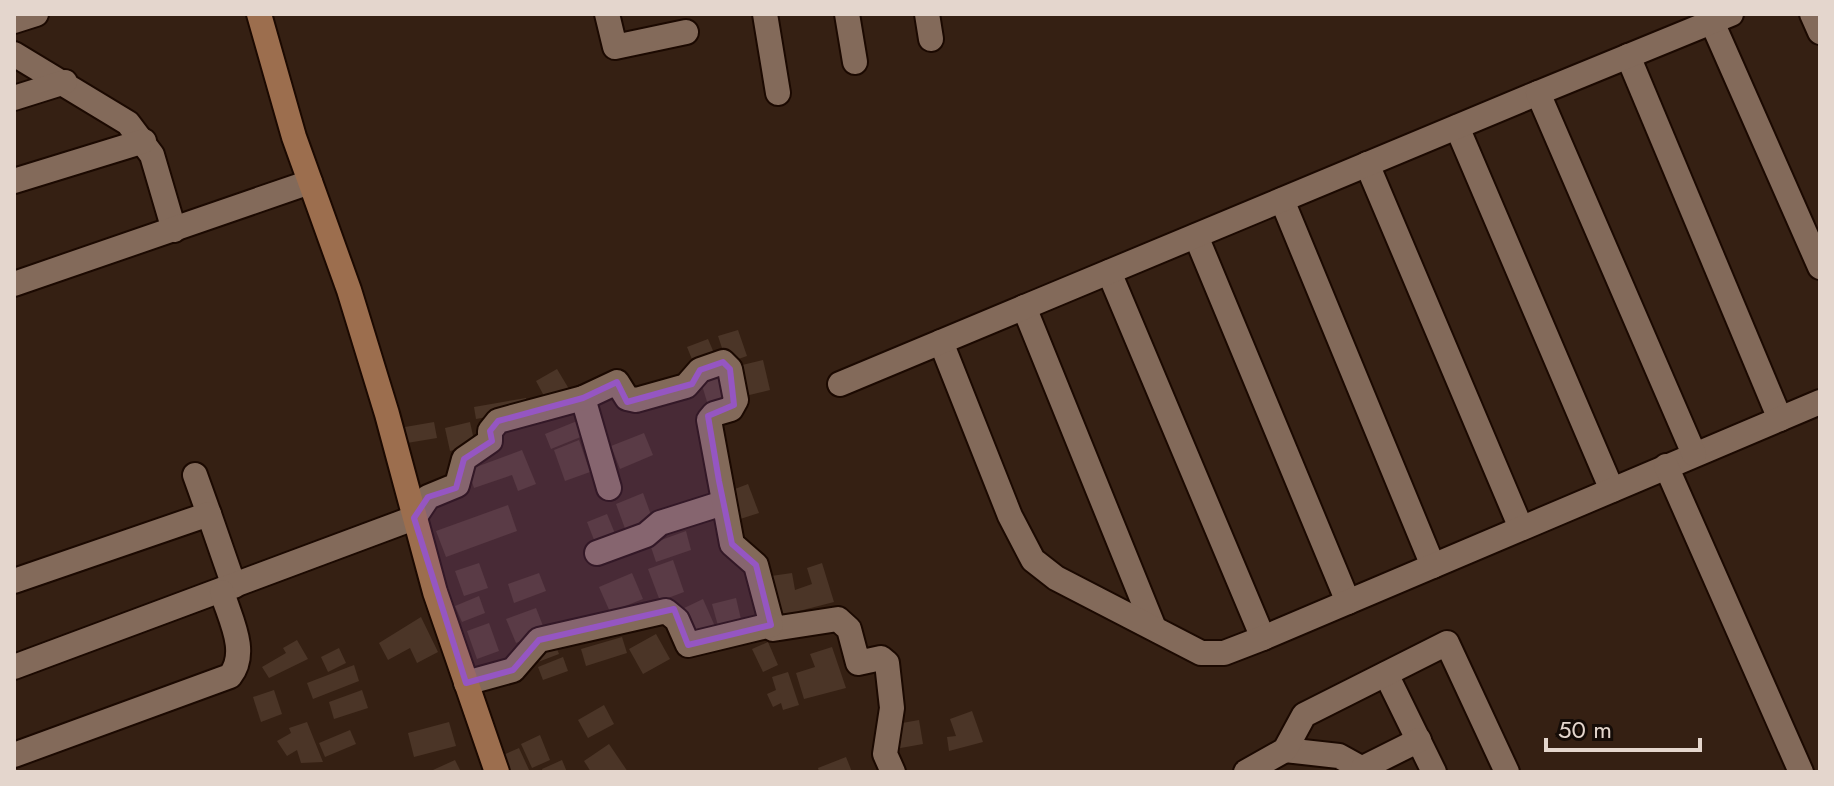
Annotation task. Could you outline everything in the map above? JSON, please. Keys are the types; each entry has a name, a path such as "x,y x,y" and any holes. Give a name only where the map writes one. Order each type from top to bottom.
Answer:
{"street":[{"path":"14,21 36,14"},
{"path":"259,14 310,182 383,400 414,518 497,772"},
{"path":"607,14 615,47 686,32"},
{"path":"765,14 778,93"},
{"path":"847,14 855,62"},
{"path":"927,14 931,39"},
{"path":"1812,14 1820,32"},
{"path":"840,384 1721,18 1820,267"},
{"path":"14,54 65,82 128,123 152,155 174,230"},
{"path":"1628,56 1780,419"},
{"path":"14,98 65,82"},
{"path":"1538,93 1694,454"},
{"path":"1457,127 1612,490"},
{"path":"14,181 144,141"},
{"path":"1367,164 1521,528"},
{"path":"14,284 310,182"},
{"path":"1282,200 1433,566"},
{"path":"1196,236 1348,602"},
{"path":"1109,272 1263,638"},
{"path":"1024,307 1154,628"},
{"path":"941,342 1010,516 1033,560 1056,578 1201,653 1211,655 1263,638 1820,402"},
{"path":"14,667 414,518 428,497 457,485 464,459 490,441 490,431 498,421 583,398 617,382 627,398 636,400 686,386 700,370 723,362 730,369 736,400 731,409 714,414 709,420 732,544 756,565 771,625 776,630 838,619 849,629 858,663 881,658 887,663 892,708 885,754 893,772"},
{"path":"583,398 609,488"},
{"path":"1666,466 1801,772"},
{"path":"14,755 230,676 239,665 240,651 228,589 209,514 195,475"},
{"path":"597,553 646,535 660,523 723,503"},
{"path":"14,581 209,514"},
{"path":"466,683 513,670 539,640 666,611 677,620 688,645 771,625"},
{"path":"1246,772 1285,750 1304,715 1447,643 1507,772"},
{"path":"1386,674 1434,772"},
{"path":"1285,750 1339,756 1365,770 1419,740"}],"highlighted area":[{"path":"723,362 730,369 734,405 708,416 719,481 732,544 756,565 771,625 688,645 674,609 539,640 513,670 466,683 414,518 428,497 456,488 464,459 492,441 490,431 498,421 583,398 617,382 627,402 692,384 700,370"}],"building":[{"path":"738,330 747,356 727,363 718,336"},
{"path":"708,339 717,360 696,369 687,347"},
{"path":"763,360 770,390 741,397 734,367"},
{"path":"557,369 572,394 550,407 536,381"},
{"path":"720,372 729,401 709,408 700,379"},
{"path":"526,398 528,410 476,419 474,407"},
{"path":"582,419 588,434 551,449 545,434"},
{"path":"434,422 437,438 407,443 405,427"},
{"path":"470,422 475,445 450,451 445,428"},
{"path":"644,433 653,455 620,469 611,446"},
{"path":"579,440 590,472 565,481 554,450"},
{"path":"522,450 536,484 518,491 512,475 474,488 468,470"},
{"path":"748,484 759,513 737,520 727,492"},
{"path":"643,493 654,523 627,534 616,504"},
{"path":"508,505 517,531 446,557 436,531"},
{"path":"607,514 618,541 598,550 587,522"},
{"path":"686,531 691,550 656,562 650,544"},
{"path":"673,560 684,592 660,601 648,569"},
{"path":"479,563 488,588 464,596 455,571"},
{"path":"822,563 834,602 799,611 800,618 779,622 771,576 792,573 795,590 812,584 807,568"},
{"path":"539,573 546,591 514,603 508,584"},
{"path":"632,573 643,599 610,612 599,587"},
{"path":"479,596 485,613 462,622 455,606"},
{"path":"736,598 743,628 720,633 712,604"},
{"path":"703,599 717,631 694,641 680,610"},
{"path":"536,608 545,631 516,643 506,619"},
{"path":"421,617 438,652 417,663 410,648 388,660 379,643"},
{"path":"489,623 499,651 477,659 467,631"},
{"path":"656,634 670,659 643,674 629,649"},
{"path":"622,637 627,653 586,666 581,649"},
{"path":"297,640 308,659 269,678 262,667 286,653 283,648"},
{"path":"554,641 559,654 538,662 533,649"},
{"path":"768,642 778,665 763,672 752,649"},
{"path":"832,647 846,688 804,699 796,673 815,667 810,654"},
{"path":"339,648 346,663 328,672 321,657"},
{"path":"563,657 568,671 543,680 538,667"},
{"path":"354,665 359,681 313,699 307,683"},
{"path":"788,672 799,705 783,710 781,703 773,707 767,694 776,690 772,677"},
{"path":"274,690 282,714 261,722 253,697"},
{"path":"362,690 368,708 334,719 329,702"},
{"path":"604,705 614,724 588,738 578,720"},
{"path":"972,711 983,742 949,751 947,737 956,736 950,719"},
{"path":"919,720 923,744 895,749 891,725"},
{"path":"307,722 323,762 301,763 297,750 287,756 277,741 291,733 289,728"},
{"path":"449,722 456,746 414,757 408,733"},
{"path":"350,730 356,744 325,757 319,743"},
{"path":"540,735 550,760 532,768 521,744"},
{"path":"609,744 628,772 591,772 584,761"},
{"path":"519,748 530,772 499,772 494,759"},
{"path":"846,757 852,772 819,772 818,768"},
{"path":"455,760 461,772 434,772 433,770"},
{"path":"562,760 567,772 543,772 542,769"}]}
